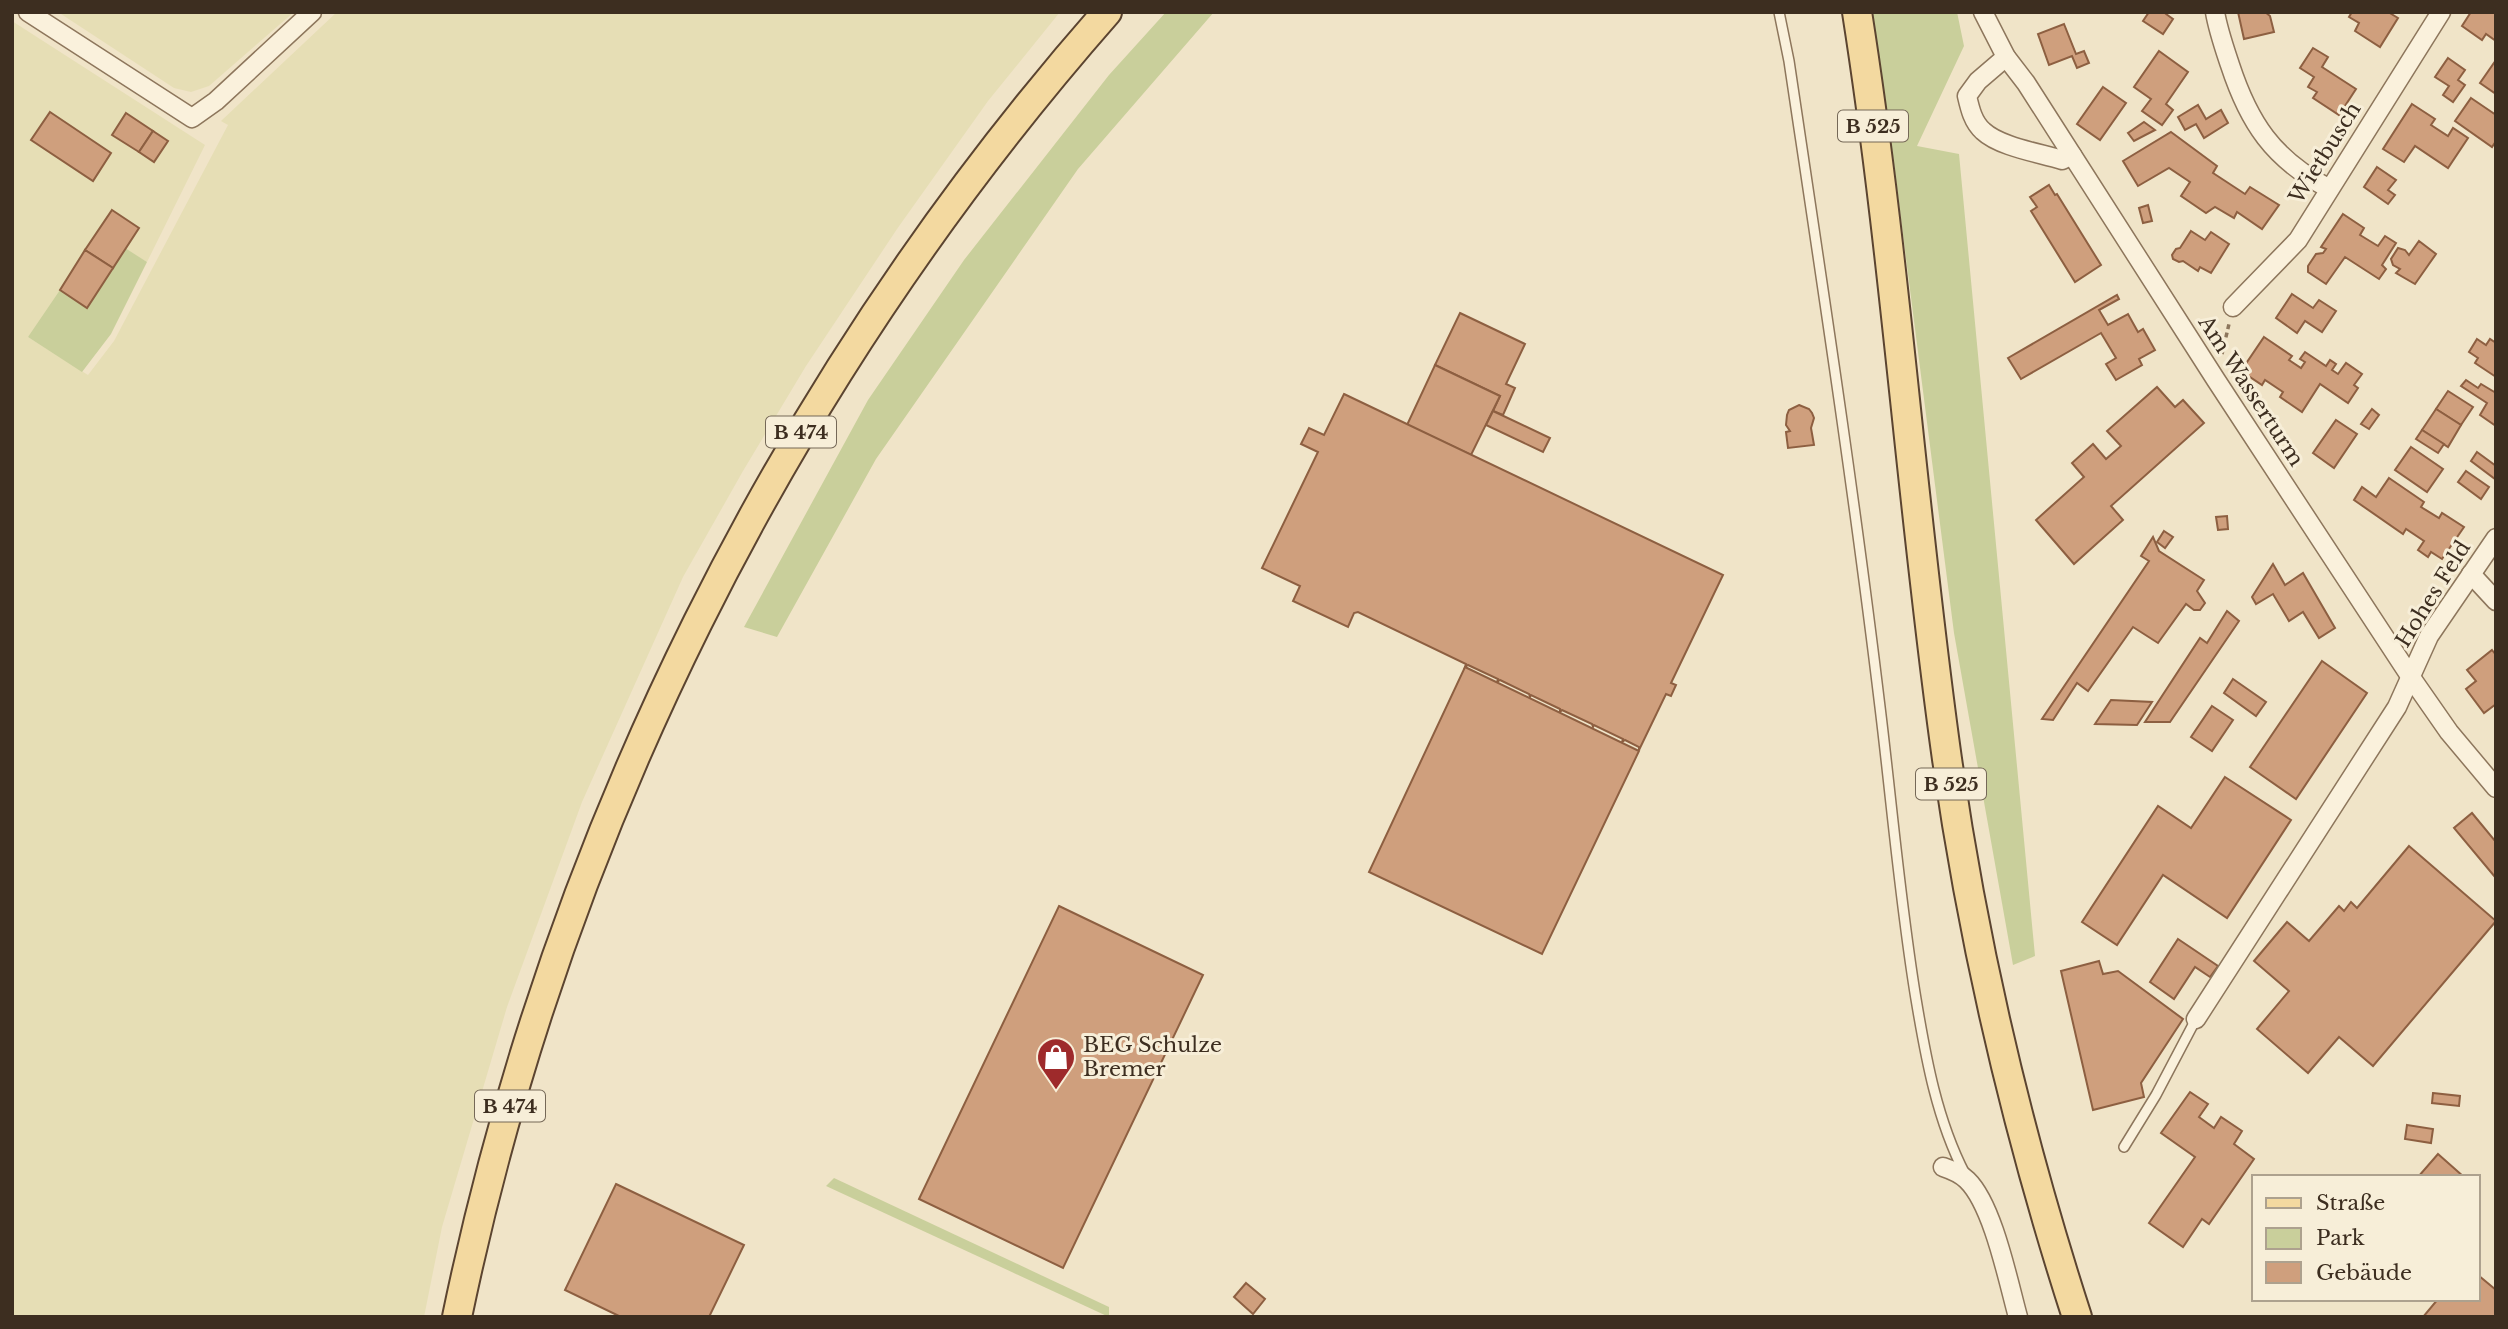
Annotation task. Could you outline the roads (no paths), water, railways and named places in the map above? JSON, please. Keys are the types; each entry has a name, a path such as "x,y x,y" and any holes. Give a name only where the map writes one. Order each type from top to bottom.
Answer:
{"main road":[{"name":"B 474","path":"457,1317 498,1146 544,994 596,850 690,636 776,473 827,388 909,264 1019,116 1107,12"},
{"name":"B 525","path":"1857,12 1887,240 1931,637 1948,762 1968,880 2018,1117 2077,1317"}],"street":[{"path":"28,12 192,118 216,101 312,12"},
{"name":"Am Wasserturm","path":"1983,12 2006,57 2057,130 2216,380 2410,676 2449,732 2496,788"},
{"path":"2214,12 2232,71 2256,126 2274,149 2302,174 2329,188"},
{"name":"Wietbusch","path":"2233,307 2298,240 2441,12"},
{"path":"2006,57 1978,81 1967,96 1972,115 1984,132 2008,144 2062,160 2072,155"},
{"name":"Hohes Feld","path":"2410,676 2429,636 2496,538"},
{"path":"2471,574 2496,601"},
{"path":"2196,1019 2397,707 2410,676"},
{"path":"1943,1167 1957,1172 1969,1181 1980,1198 1989,1219 2018,1317"}],"lane":[{"path":"1779,12 1789,61 1842,416 1880,706 1905,929 1934,1087 1954,1154 1969,1181"},
{"path":"2124,1147 2156,1095 2196,1019"}],"place":[{"name":"BEG Schulze Bremer","path":"1056,1091"}]}
